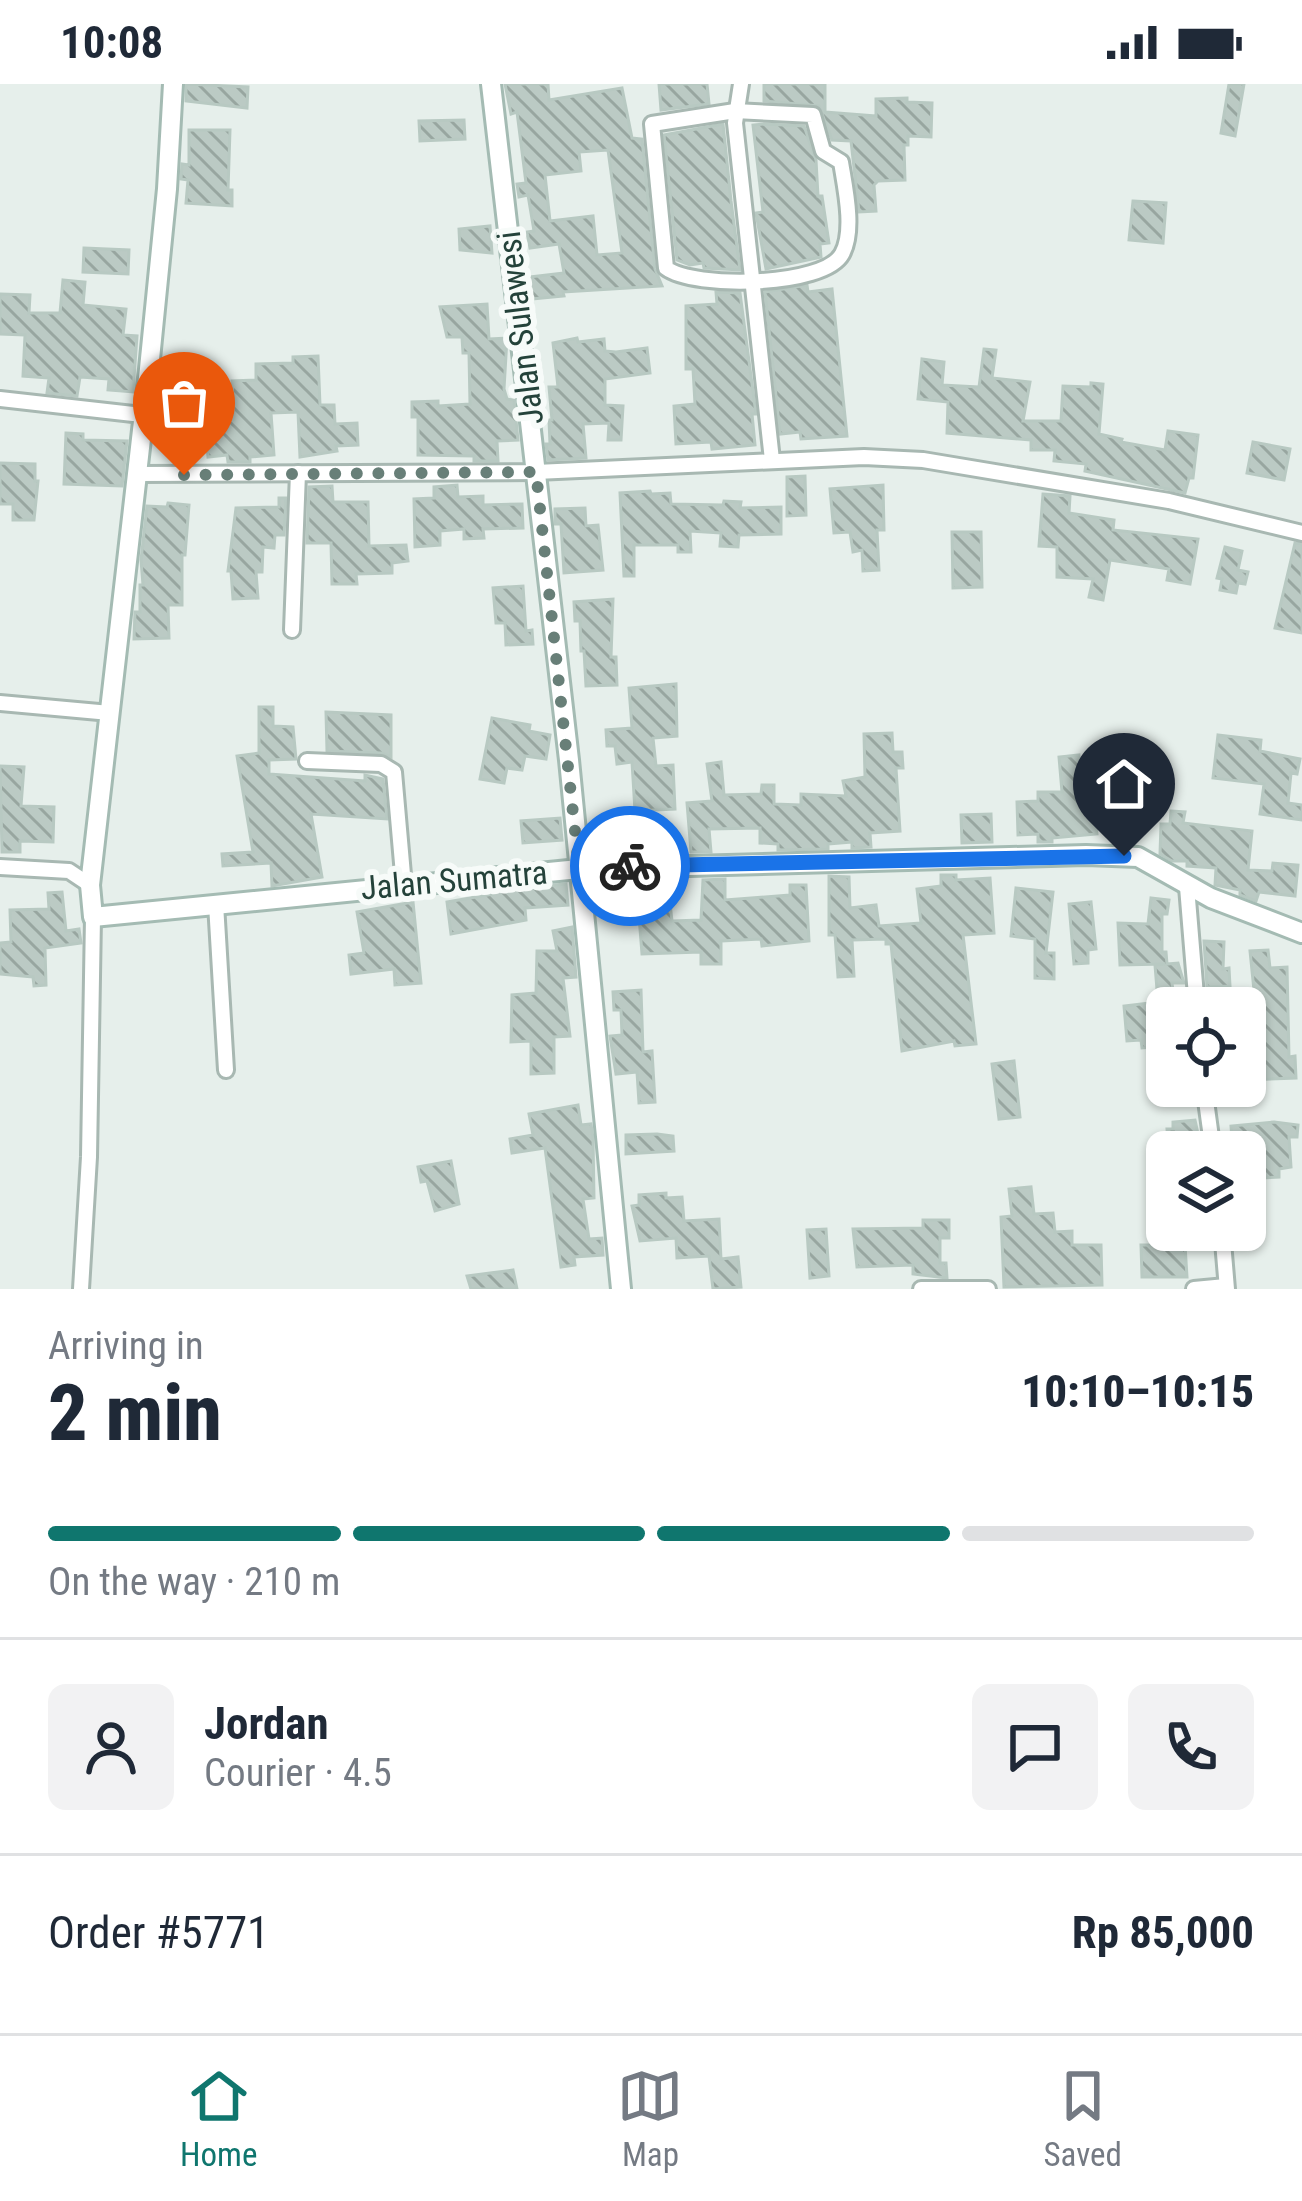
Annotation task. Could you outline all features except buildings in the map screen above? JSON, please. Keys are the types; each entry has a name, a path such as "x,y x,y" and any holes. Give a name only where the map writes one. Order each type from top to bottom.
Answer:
{"street":[{"path":"80,1289 88,1157 90,885 167,189 173,84"},
{"name":"Jalan Sulawesi","path":"491,84 621,1289"},
{"path":"741,84 735,111 772,460"},
{"path":"735,111 812,115 823,151 842,165 847,228 841,256 826,270 752,282 698,281 668,271 652,124 735,111"},
{"path":"0,399 142,415"},
{"path":"137,474 536,472 864,457 942,463 1168,501 1302,532"},
{"path":"292,630 298,473"},
{"path":"0,703 110,713"},
{"path":"307,761 381,764 394,772 404,886"},
{"name":"Jalan Sumatra","path":"93,917 579,868 1124,856 1152,862 1187,887 1302,933"},
{"path":"0,867 69,872 90,885"},
{"path":"1187,887 1195,987"},
{"path":"216,904 226,1070"},
{"path":"1194,1289 1227,1287 1224,1251"},
{"path":"921,1289 988,1289"}],"way so far":[{"path":"184,475 536,472 579,868 630,866"}],"route":[{"path":"630,866 1124,856"}]}
